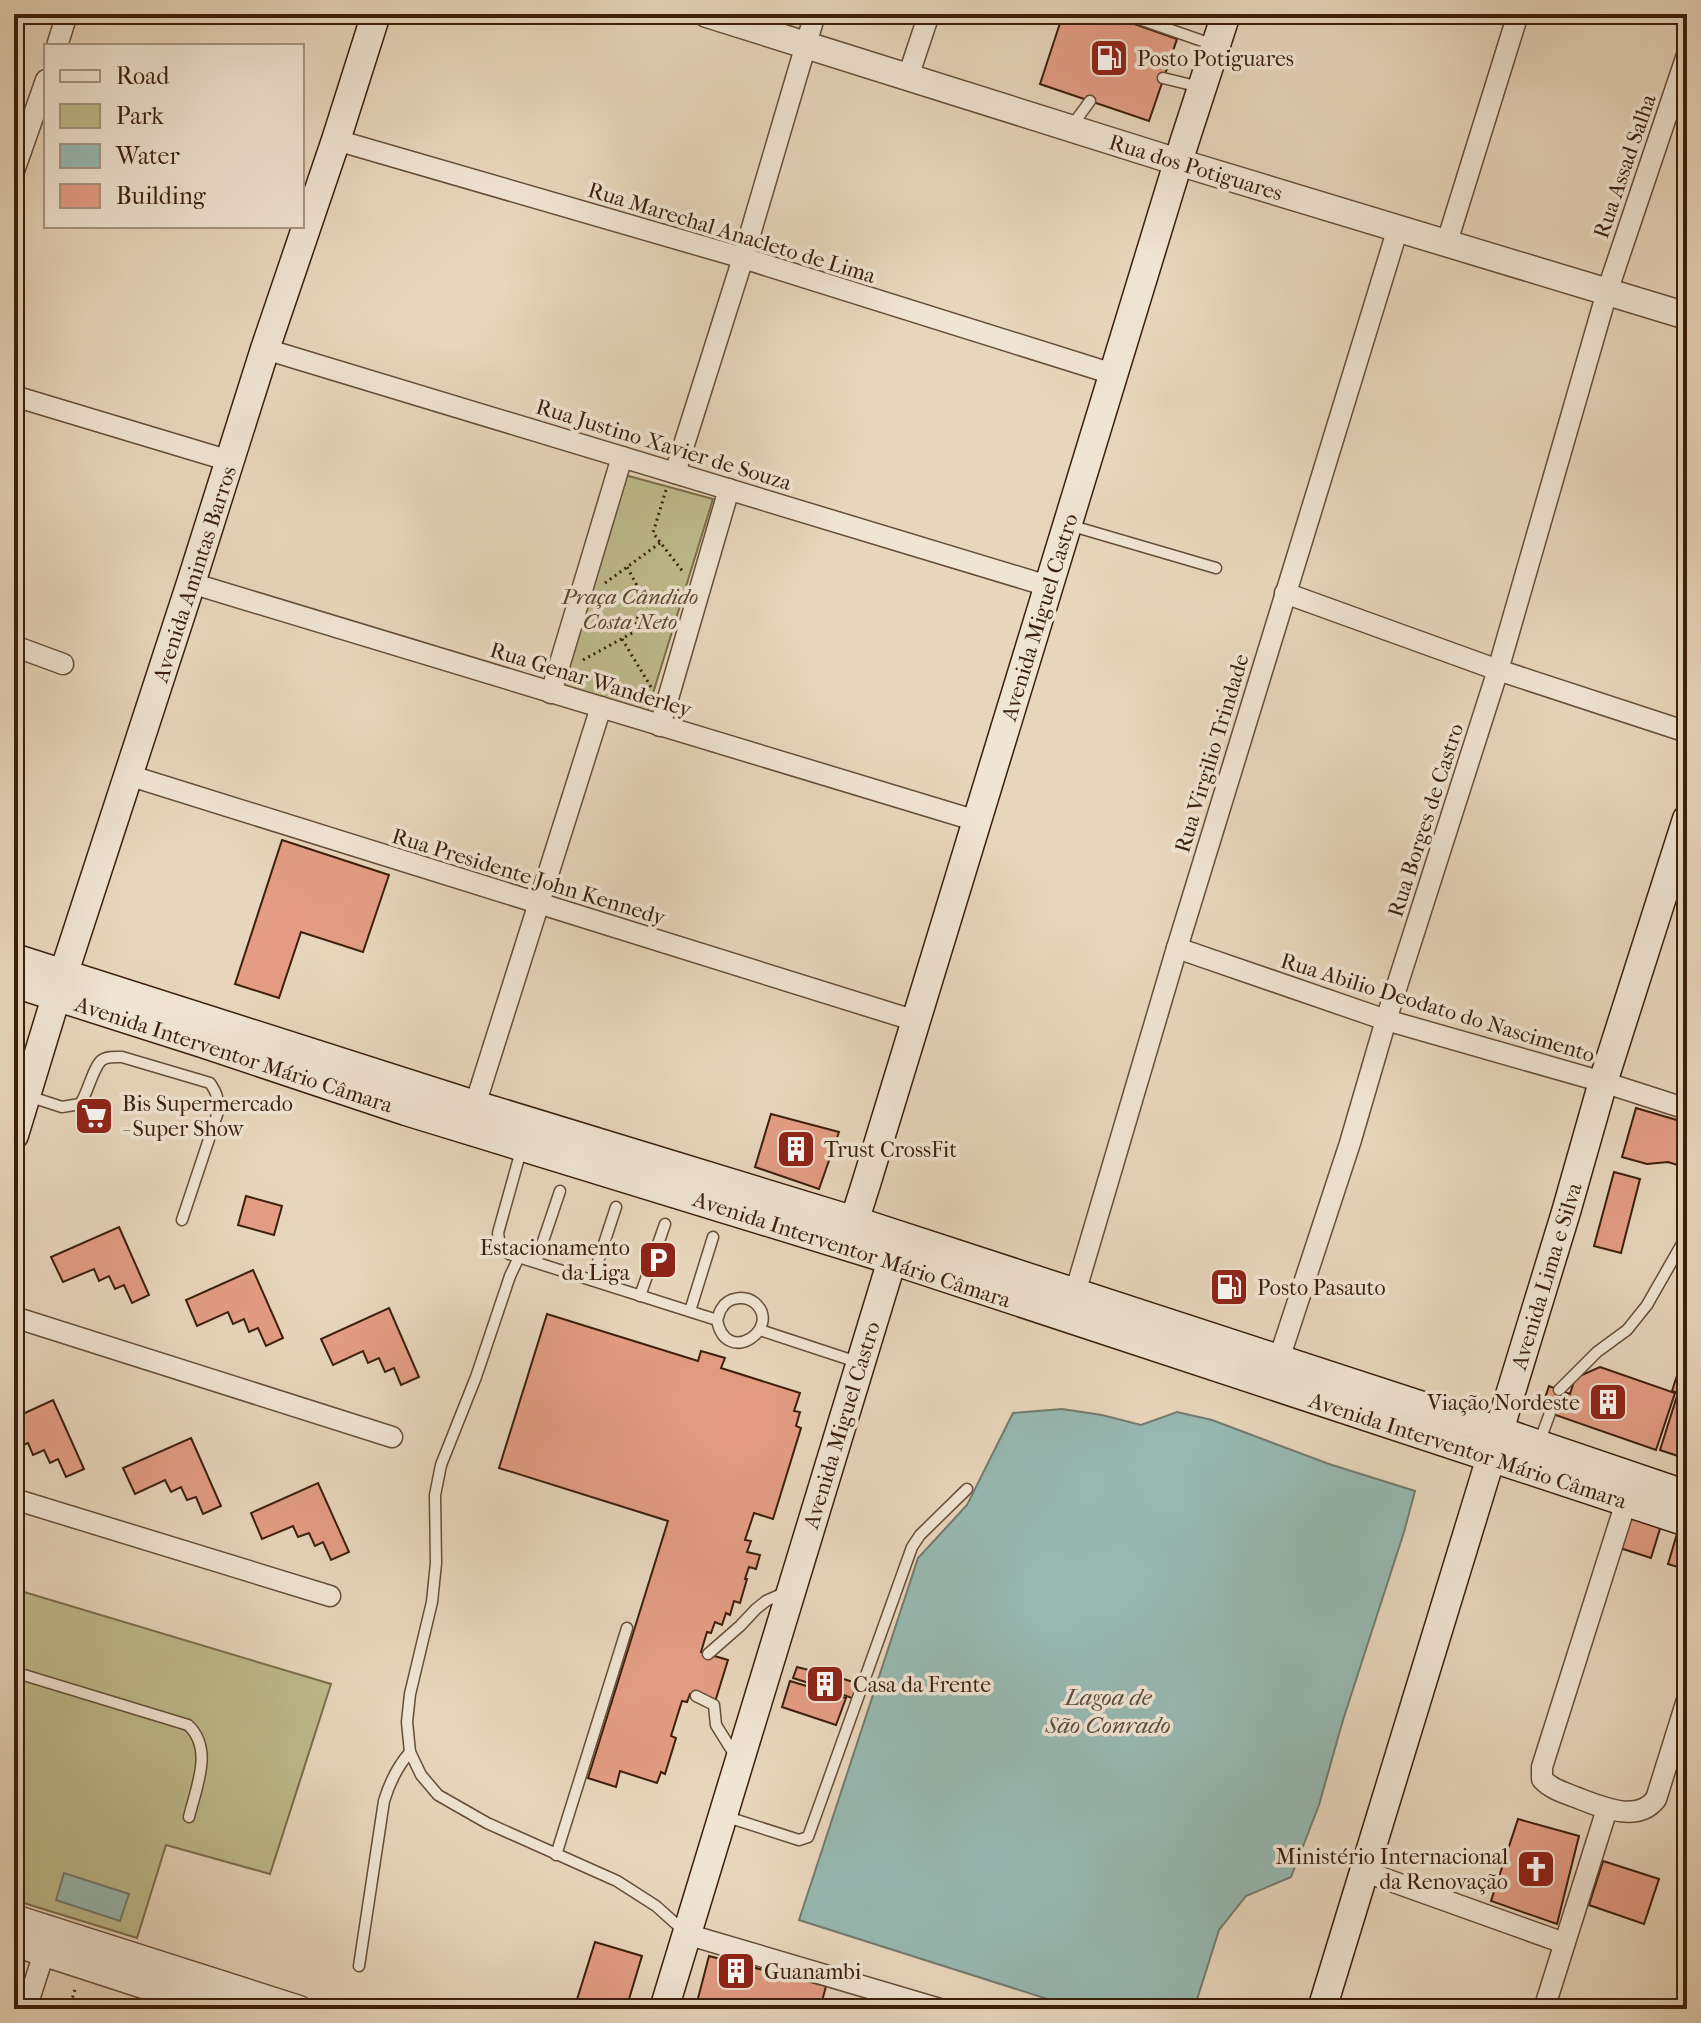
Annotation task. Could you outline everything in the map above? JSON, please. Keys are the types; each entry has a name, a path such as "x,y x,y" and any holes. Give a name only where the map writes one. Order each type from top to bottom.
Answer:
{"main road":[{"name":"Avenida Amintas Barros","path":"14,1135 265,349 376,14"},
{"name":"Avenida Miguel Castro","path":"855,1221 1226,14"},
{"name":"Avenida Lima e Silva","path":"1322,2009 1603,1082 1687,819"},
{"name":"Avenida Interventor Mário Câmara","path":"14,958 60,985 406,1111 883,1248 1494,1444 1538,1445 1687,1495"},
{"name":"Avenida Interventor Mário Câmara","path":"14,983 60,985 475,1105 855,1221 883,1248 1075,1293 1279,1359 1494,1444 1626,1502 1687,1522"},
{"name":"Avenida Miguel Castro","path":"664,2009 860,1363 883,1248"}],"street":[{"path":"58,44 67,14"},
{"name":"Rua dos Potiguares","path":"707,14 1178,162 1687,316"},
{"path":"671,480 743,258 815,14"},
{"path":"908,77 929,14"},
{"path":"1447,242 1518,14"},
{"name":"Rua Assad Salha","path":"1607,292 1687,55"},
{"path":"14,171 44,86"},
{"name":"Rua Marechal Anacleto de Lima","path":"336,140 743,258 1113,374"},
{"name":"Rua Virgilio Trindade","path":"1075,1293 1177,948 1398,228"},
{"name":"Rua Borges de Castro","path":"1279,1359 1498,670 1607,292"},
{"name":"Rua Justino Xavier de Souza","path":"265,349 622,457 671,480 729,489 1048,586"},
{"path":"14,396 230,461"},
{"path":"551,693 622,457"},
{"path":"660,726 729,489"},
{"name":"Rua Genar Wanderley","path":"191,583 977,821"},
{"path":"1285,593 1498,670 1687,732"},
{"path":"14,646 63,664"},
{"path":"475,1105 601,707"},
{"name":"Rua Presidente John Kennedy","path":"128,775 916,1021"},
{"name":"Rua Abilio Deodato do Nascimento","path":"1177,948 1386,1020 1687,1109"},
{"path":"14,1317 392,1437"},
{"path":"14,1499 330,1596"},
{"path":"1626,1502 1542,1767 1542,1779 1551,1787 1607,1809 1625,1811 1643,1809 1653,1804 1687,1700"},
{"path":"1544,2009 1607,1809"},
{"path":"1363,1871 1564,1943"},
{"path":"14,1918 299,2009"},
{"path":"686,1934 940,2009"},
{"path":"14,1943 217,2009"},
{"path":"26,2009 44,1953"}],"lane":[{"path":"1125,14 1216,46"},
{"path":"1163,78 1202,87"},
{"path":"1070,128 1090,101"},
{"path":"1067,525 1216,568"},
{"path":"26,1095 62,1107 80,1104 97,1067 102,1060 112,1056 210,1083 219,1101 218,1112 182,1220"},
{"path":"522,1146 498,1233 500,1246 509,1254 717,1320"},
{"path":"536,1262 560,1191"},
{"path":"592,1280 616,1207"},
{"path":"640,1296 665,1224"},
{"path":"1559,1390 1597,1352 1627,1330 1647,1305 1687,1235"},
{"path":"690,1311 713,1237"},
{"path":"519,1257 441,1465 435,1495 436,1563 432,1602 410,1694 407,1722 410,1752 421,1775 438,1795 487,1823 626,1886 656,1906 686,1934"},
{"path":"744,1298 755,1303 761,1312 760,1330 748,1342 738,1343 728,1339 721,1332 717,1320 722,1306 732,1299 744,1298"},
{"path":"760,1330 860,1363"},
{"path":"1538,1445 1550,1413"},
{"path":"722,1815 799,1840 808,1837 912,1547 920,1535 967,1489"},
{"path":"708,1654 766,1601 791,1590"},
{"path":"556,1855 627,1628"},
{"path":"14,1672 188,1725 196,1733 202,1760 189,1817"},
{"path":"696,1696 714,1705 716,1725 739,1761"},
{"path":"359,1966 384,1801 398,1765 410,1752"}],"path":[{"path":"671,480 653,533 688,577"},
{"path":"597,589 660,543"},
{"path":"580,661 634,632 643,597 627,567"},
{"path":"622,639 653,691"}],"green space":[{"name":"Praça Cândido Costa Neto","path":"625,475 713,499 646,716 560,689"},
{"path":"14,1589 331,1684 270,1874 166,1845 137,1938 14,1900"}],"water":[{"name":"Lagoa de São Conrado","path":"1062,1409 1141,1425 1177,1412 1212,1420 1329,1464 1415,1491 1319,1805 1291,1877 1246,1896 1219,1930 1194,2009 1079,2009 799,1920 918,1558 967,1505 1013,1413"},
{"path":"64,1873 129,1894 120,1921 56,1900"}],"building":[{"name":"Posto Potiguares","path":"1063,14 1106,14 1177,39 1149,121 1040,84"},
{"path":"282,840 389,875 363,952 301,932 279,998 235,984"},
{"path":"1636,1108 1687,1123 1687,1168 1668,1162 1647,1164 1622,1157"},
{"name":"Trust CrossFit","path":"771,1114 839,1132 819,1189 755,1167"},
{"path":"1614,1172 1640,1179 1621,1253 1594,1246"},
{"path":"246,1196 282,1206 274,1235 238,1225"},
{"path":"119,1227 149,1295 132,1303 124,1285 115,1289 109,1276 99,1281 94,1269 63,1282 51,1257"},
{"path":"253,1270 283,1338 266,1346 258,1328 249,1332 244,1319 233,1324 228,1312 197,1326 186,1300"},
{"path":"389,1308 419,1377 401,1385 394,1368 385,1372 379,1358 368,1363 363,1351 333,1365 321,1339"},
{"path":"547,1314 698,1361 701,1351 725,1358 721,1368 800,1393 794,1411 800,1412 796,1426 801,1428 773,1519 754,1513 745,1540 751,1541 747,1552 760,1555 756,1569 749,1567 740,1603 734,1601 730,1615 726,1613 722,1625 715,1622 711,1633 707,1632 701,1652 728,1660 715,1702 690,1694 687,1702 682,1701 671,1736 676,1738 665,1774 661,1772 657,1783 620,1771 616,1787 588,1778 668,1521 499,1468"},
{"path":"1687,1328 1687,1368 1677,1365"},
{"path":"1680,1366 1687,1369 1687,1396 1672,1391"},
{"name":"Viação Nordeste","path":"1600,1367 1675,1393 1656,1450 1541,1410 1549,1386 1570,1394 1575,1378"},
{"path":"1677,1396 1687,1399 1687,1459 1660,1450"},
{"path":"53,1400 84,1469 66,1477 58,1459 50,1463 44,1450 33,1455 28,1443 14,1449 14,1418"},
{"path":"191,1438 221,1506 203,1514 196,1497 187,1500 181,1487 171,1492 165,1480 135,1494 123,1468"},
{"path":"318,1483 349,1552 331,1560 323,1542 315,1546 309,1533 298,1537 293,1526 262,1539 251,1513"},
{"path":"1631,1509 1663,1519 1651,1558 1620,1548"},
{"path":"1679,1527 1687,1530 1687,1570 1668,1564"},
{"name":"Casa da Frente","path":"797,1667 840,1678 834,1691 793,1678"},
{"path":"840,1678 860,1684 854,1699 834,1691"},
{"path":"790,1681 846,1698 836,1725 782,1707"},
{"name":"Ministério Internacional da Renovação","path":"1518,1819 1579,1836 1557,1924 1491,1901"},
{"path":"1603,1861 1659,1879 1644,1924 1589,1905"},
{"path":"595,1942 642,1956 626,2009 574,2009"},
{"name":"Guanambi","path":"709,1956 826,1986 820,2009 705,2009 696,2006"}],"place":[{"name":"Posto Potiguares","path":"1109,58"},
{"name":"Bis Supermercado - Super Show","path":"94,1116"},
{"name":"Trust CrossFit","path":"796,1149"},
{"name":"Estacionamento da Liga","path":"658,1260"},
{"name":"Posto Pasauto","path":"1229,1287"},
{"name":"Viação Nordeste","path":"1608,1402"},
{"name":"Casa da Frente","path":"825,1684"},
{"name":"Ministério Internacional da Renovação","path":"1536,1869"},
{"name":"Guanambi","path":"736,1971"}]}
